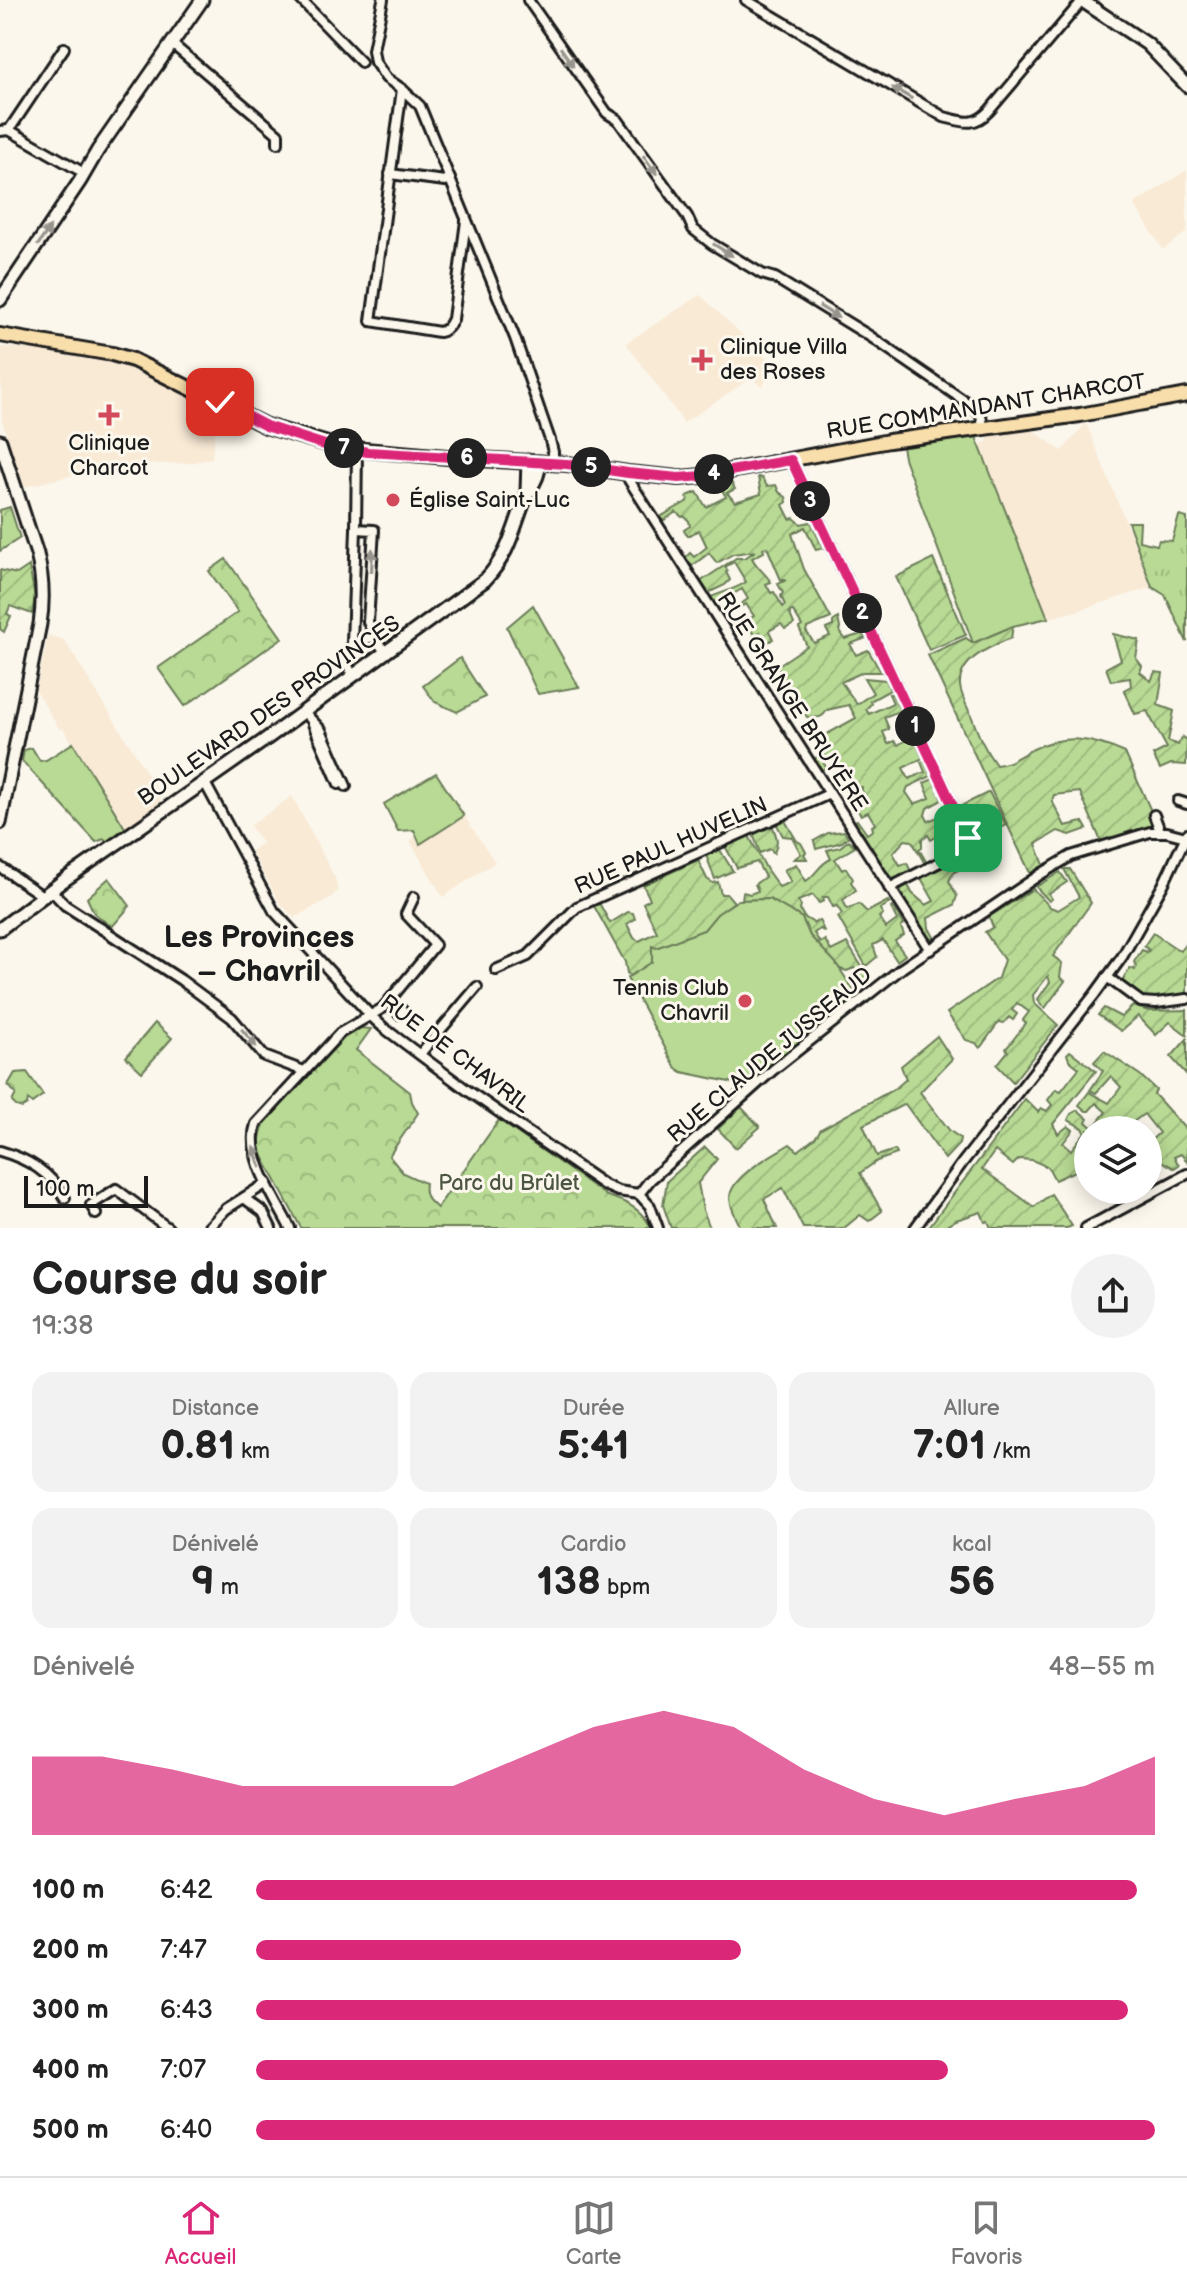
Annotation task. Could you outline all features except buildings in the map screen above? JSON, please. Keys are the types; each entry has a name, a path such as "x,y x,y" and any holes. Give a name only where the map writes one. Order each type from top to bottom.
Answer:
{"main road":[{"path":"0,300 202,0"},
{"path":"1082,1 1147,44 1185,81"},
{"name":"RUE COMMANDANT CHARCOT","path":"0,335 133,360 266,426 325,445 459,458 572,464 679,478 889,441 1080,415 1187,395"},
{"path":"0,441 37,554 43,596 0,823"},
{"name":"BOULEVARD DES PROVINCES","path":"0,929 468,593 496,568 512,539 539,472 534,461"},
{"name":"BOULEVARD DES PROVINCES","path":"527,496 551,470 572,464"}],"street":[{"path":"301,0 361,62"},
{"path":"383,0 373,50 375,62 386,78 420,106 515,338 550,440 553,463"},
{"path":"528,0 598,101 607,113 618,120 687,216 693,229 712,244 762,274 775,278 896,353 972,406 981,415 983,427"},
{"path":"746,0 944,117 973,122 981,120 1082,1"},
{"path":"171,43 278,134 278,143"},
{"path":"64,48 5,131 84,173"},
{"path":"402,89 371,321 439,332 450,326 466,217"},
{"path":"390,174 445,181 450,179"},
{"path":"353,677 346,661 352,643 357,450"},
{"path":"791,460 968,838 965,849 889,888"},
{"name":"RUE GRANGE BRUYÈRE","path":"628,473 629,480 930,950"},
{"path":"356,529 374,530 369,626 386,653"},
{"path":"352,627 361,629 369,626"},
{"path":"352,643 374,637"},
{"path":"304,712 341,788 346,786 321,730 312,723"},
{"name":"RUE DE CHAVRIL","path":"205,783 274,911 371,1016 467,1090 604,1185 639,1194"},
{"name":"RUE PAUL HUVELIN","path":"496,970 528,956 577,907 829,794"},
{"path":"915,1228 1107,977 1142,923 1186,835 1160,831 1154,815"},
{"name":"RUE CLAUDE JUSSEAUD","path":"639,1194 650,1180 773,1070 902,968 1071,856 1160,831"},
{"path":"0,867 48,894 200,994 232,1018 264,1056 304,1071"},
{"path":"290,1228 254,1154 253,1131 261,1116 346,1028 383,1008 435,945 406,914 414,897"},
{"path":"1107,977 1141,1002 1187,999"},
{"path":"420,1054 477,987"},
{"path":"0,1151 40,1168 56,1183 65,1198"},
{"path":"1086,1228 1187,1174"},
{"path":"208,1228 226,1209 267,1183"},
{"path":"96,1214 91,1205 116,1189 168,1228"},
{"path":"639,1194 650,1206 658,1228"},
{"path":"244,1198 263,1212 271,1228"}],"shaded area":[{"path":"1187,170 1187,232 1163,250 1134,204"},
{"name":"Clinique Villa des Roses","path":"700,295 767,358 765,363 774,369 762,387 751,378 684,423 626,343"},
{"name":"Clinique Charcot","path":"0,347 42,349 118,363 218,410 212,458 190,463 111,466 24,487 2,421"},
{"path":"1086,423 1152,587 1048,618 979,445 987,442 989,435 1033,430 1062,451"},
{"path":"48,635 64,640 161,795 160,803 125,828 63,728 60,730 36,691"},
{"path":"292,796 335,878 338,891 294,918 280,903 251,851 262,843 250,826"},
{"path":"464,816 495,862 443,897 410,841 416,837 421,843"}],"green space":[{"path":"976,437 1048,618 1013,626 973,643 902,446"},
{"path":"758,477 767,486 776,485 786,497 787,502 783,505 790,519 794,518 801,524 811,522 823,548 816,550 805,527 792,534 804,569 831,618 806,631 814,643 830,636 826,629 833,626 838,618 839,630 845,639 862,634 866,638 850,644 856,655 868,650 881,672 863,672 841,682 857,704 873,693 864,678 886,680 890,690 870,701 866,709 869,714 893,703 889,694 892,694 905,720 899,711 884,717 889,729 883,732 888,744 894,741 898,745 912,736 923,758 903,768 909,779 925,772 921,762 924,761 931,776 908,787 906,792 914,804 930,798 924,783 933,779 942,800 927,808 925,815 928,821 948,813 961,838 955,848 950,837 943,833 931,840 928,835 922,839 919,849 925,864 912,841 905,840 893,853 900,865 907,863 911,872 898,879 887,876 853,822 857,820 867,834 875,824 868,812 861,815 855,807 867,799 862,787 858,787 844,771 832,776 842,768 834,756 823,762 826,767 821,771 814,759 828,750 821,741 827,734 856,718 849,705 827,710 819,717 807,717 777,666 807,646 799,628 802,626 793,611 789,612 794,624 785,629 781,624 769,631 773,639 767,643 760,632 753,637 745,622 754,616 746,604 730,612 728,609 748,599 742,589 716,604 711,597 746,582 734,562 725,567 730,580 725,585 708,593 700,582 736,558 745,558 755,551 733,554 717,563 709,553 692,566 685,558 690,553 694,557 707,547 699,530 688,536 684,530 690,526 689,521 676,512 663,521 660,517 688,501 687,496 697,492 706,507 726,497 718,483 730,480 735,489 727,493 735,502 761,494","holes":["767,547 781,580 786,580 778,584 783,593 783,607 766,584 771,582 752,558 764,552 763,548"]},
{"path":"10,507 20,538 0,551 0,510"},
{"path":"1179,516 1187,518 1187,642 1165,595 1152,587 1128,522 1140,522 1139,541 1157,545 1159,540 1172,541"},
{"path":"226,559 282,638 185,706 158,668 238,612 209,571"},
{"path":"933,559 966,635 929,650 896,577"},
{"path":"29,566 35,597 32,614 10,606 7,614 11,616 4,632 0,629 0,570 17,574"},
{"path":"533,605 579,687 538,694 507,627"},
{"path":"1013,626 1011,638 970,661 961,677 964,701 996,765 1055,741 1089,741 1113,748 1125,753 1160,831 1103,846 1080,792 1054,795 1052,801 1065,826 1083,822 1087,829 1070,835 1058,831 1036,844 1044,865 1030,873 928,655 966,638 973,643"},
{"path":"1113,634 1139,640 1136,658 1142,666 1140,672 1151,681 1155,672 1163,673 1158,705 1174,711 1168,741 1178,745 1182,737 1187,740 1186,765 1171,764 1160,769 1153,755 1167,748 1147,711 1135,714 1124,690 1131,686 1130,678 1111,681 1106,668 1121,660"},
{"path":"460,658 485,697 457,712 435,702 423,686"},
{"path":"73,743 125,828 106,842 104,839 96,842 22,761 24,750 32,748 40,761"},
{"path":"436,773 464,816 420,844 414,830 398,831 384,804"},
{"path":"989,792 1006,825 986,834 983,840 987,854 953,873 949,881 957,896 954,905 928,918 934,937 926,938 899,897 902,888 908,885 926,905 934,901 921,878 977,848 959,807"},
{"path":"784,819 801,843 807,859 794,859 801,854 792,837 783,836 776,823"},
{"path":"772,825 777,839 774,853 770,849 760,853 753,834"},
{"path":"844,831 848,837 842,842 816,849 814,841 828,833"},
{"path":"749,836 779,887 791,882 784,870 796,864 806,881 831,859 827,850 840,847 849,840 855,847 835,859 842,870 846,868 856,890 843,900 847,909 859,904 867,912 888,901 890,903 880,909 883,914 879,917 886,928 897,920 893,907 904,924 901,927 904,935 895,941 905,955 897,961 883,940 873,945 877,957 866,966 838,917 842,914 837,906 833,907 828,897 823,897 824,901 819,903 813,895 798,901 804,917 814,923 819,920 824,931 820,929 814,933 820,943 825,940 831,951 847,943 869,978 860,986 860,975 854,968 847,971 840,969 810,936 802,918 769,899 742,900 743,892 750,894 758,891 755,884 765,877 757,862 737,868 725,846"},
{"path":"720,850 733,871 715,879 706,855"},
{"path":"698,860 707,879 718,882 721,894 727,894 734,902 704,930 656,948 653,962 630,976 594,906 599,903 610,923 628,912 633,913 635,919 627,924 639,941 657,932 643,903 650,899 643,885"},
{"path":"1064,869 1070,869 1091,903 1053,956 1062,963 1060,977 1065,981 1045,1008 1038,999 1050,982 1048,976 1033,995 1034,1003 1058,1025 1013,1082 997,1065 1026,1023 1023,1020 1029,1012 1017,1003 1012,1010 1017,1014 1013,1020 1009,1017 1004,1023 999,1022 980,1048 966,1040 947,1013 998,978 1004,960 985,932 993,927 989,917 1033,889 1050,907 1058,910 1079,897"},
{"path":"1060,872 1067,882 1049,894 1052,899 1049,901 1036,887"},
{"path":"109,878 130,906 112,927 94,913 87,898"},
{"name":"Tennis Club Chavril","path":"769,899 802,918 810,936 835,962 857,995 734,1101 729,1099 739,1084 682,1072 676,1068 627,978 652,962 652,946 656,948 704,930 717,914 738,900"},
{"path":"1153,933 1180,951 1187,942 1187,998 1145,999 1122,982 1130,968 1135,970 1134,962 1142,950 1149,950 1144,946"},
{"path":"1133,1006 1149,1011 1187,1010 1187,1035 1170,1022 1156,1035 1138,1016 1121,1031 1098,1015 1104,1008 1121,1017"},
{"path":"155,1023 172,1038 142,1072 126,1057"},
{"name":"Parc du Brûlet","path":"361,1028 371,1029 356,1050 410,1092 418,1113 389,1156 403,1173 425,1183 426,1197 437,1208 499,1120 607,1196 633,1207 651,1228 301,1228 261,1153 262,1130 265,1122 345,1037"},
{"path":"937,1036 952,1059 920,1092 950,1131 960,1138 959,1144 945,1159 905,1104 863,1125 877,1156 895,1150 897,1154 877,1161 860,1173 882,1211 869,1221 860,1215 844,1228 803,1228 783,1188 764,1199 777,1228 741,1228 730,1198 737,1182 745,1174 790,1144 798,1151 821,1129 896,1088 906,1079 901,1066"},
{"path":"1187,1039 1187,1075 1171,1057"},
{"path":"1070,1051 1096,1071 1053,1124 1058,1134 1068,1126 1073,1130 1063,1143 1071,1150 1074,1146 1074,1171 1055,1180 1048,1167 1032,1160 1019,1159 1013,1165 995,1151 982,1169 1034,1207 1051,1194 1072,1226 991,1228 981,1212 943,1228 928,1228 1025,1099 1038,1112 1041,1108 1047,1111 1052,1105 1048,1100 1056,1089 1061,1091 1079,1068 1067,1054"},
{"path":"1104,1051 1140,1075 1156,1090 1154,1094 1187,1131 1187,1162 1181,1154 1174,1157 1179,1165 1174,1168 1162,1161 1162,1116 1103,1116 1106,1112 1096,1103 1089,1111 1079,1105 1089,1092 1109,1103 1121,1087 1111,1076 1096,1093 1090,1090 1103,1071 1094,1062"},
{"path":"27,1072 43,1095 32,1103 28,1100 22,1108 12,1102 16,1094 8,1085 15,1073"},
{"path":"741,1107 760,1127 736,1148 718,1129"},
{"path":"1078,1110 1085,1116 1074,1116 1074,1123 1068,1120 1071,1114"},
{"path":"705,1147 717,1159 698,1183 710,1228 671,1228 663,1205 667,1181"}],"place":[{"name":"Clinique Villa des Roses","path":"702,360"},
{"name":"Clinique Charcot","path":"109,415"},
{"name":"Église Saint-Luc","path":"393,500"},
{"name":"Tennis Club Chavril","path":"745,1001"}],"district":[{"name":"Les Provinces – Chavril","path":"259,955"}],"route":[{"path":"220,402 266,426 325,445 368,452 567,464 679,478 791,460 968,838"}]}
